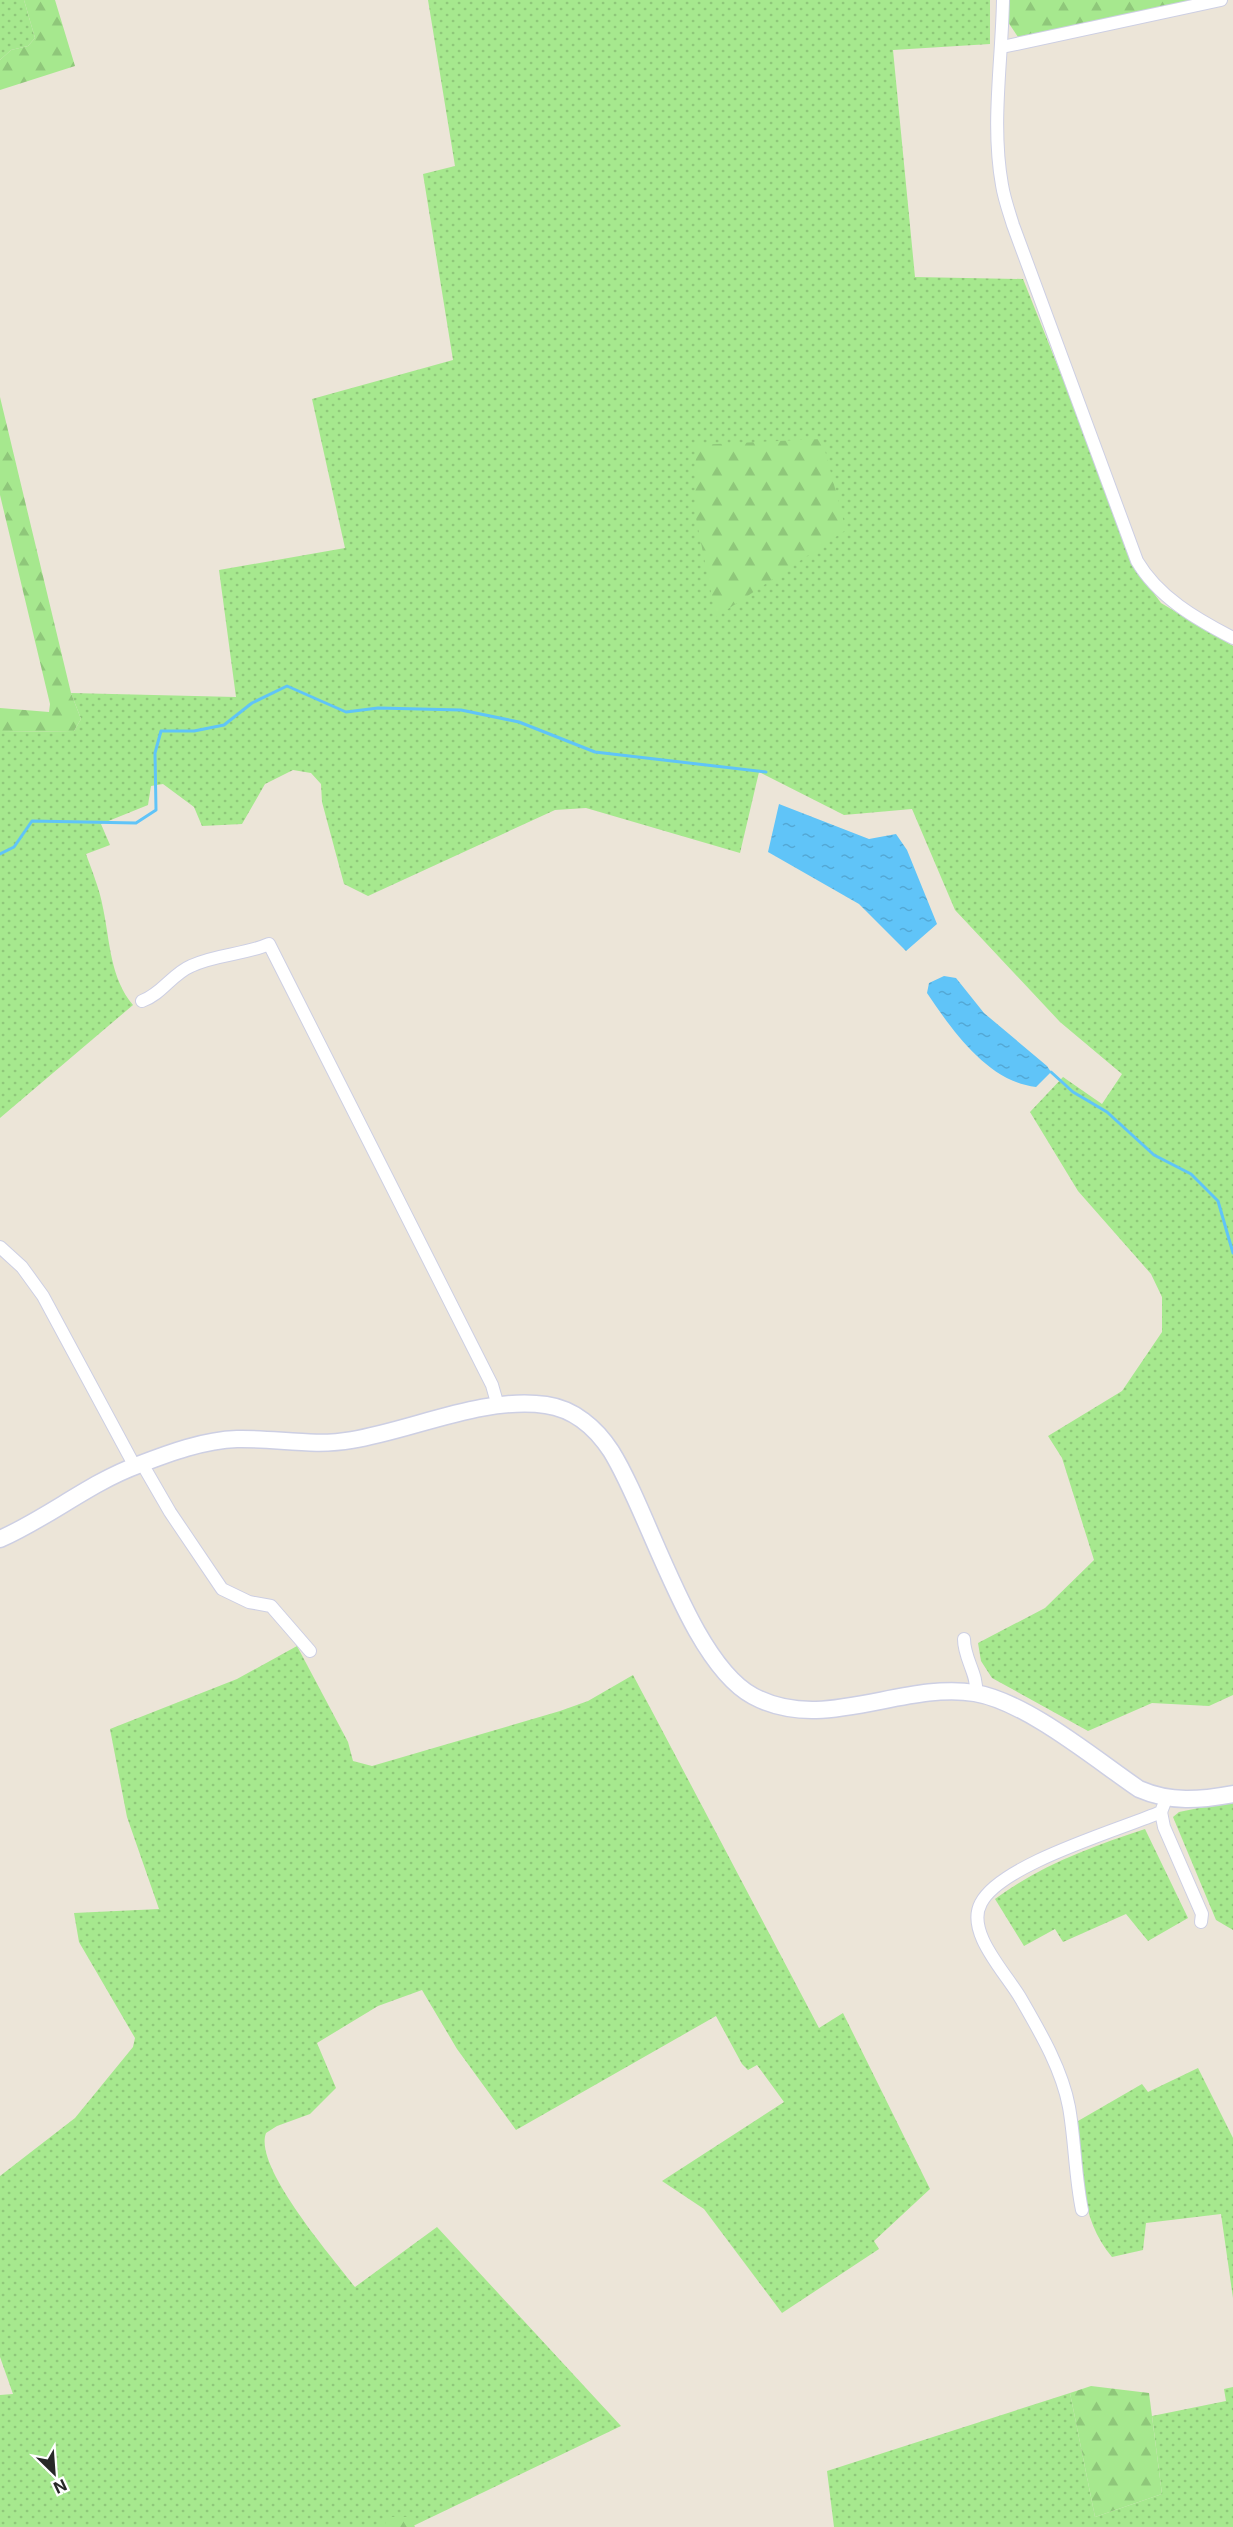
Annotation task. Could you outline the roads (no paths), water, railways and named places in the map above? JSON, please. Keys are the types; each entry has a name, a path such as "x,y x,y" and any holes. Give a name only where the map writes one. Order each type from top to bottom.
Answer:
{"street":[{"path":"1003,0 1002,47 998,78 1002,186 1137,561 1159,591 1233,638"},
{"path":"1002,47 1221,0"},
{"path":"142,1001 157,994 189,967 219,956 257,950 269,944 492,1385 498,1406"},
{"path":"0,1247 22,1267 43,1296 133,1463 144,1467 175,1521 222,1589 243,1600 271,1606 310,1651"},
{"path":"0,1539 30,1526 111,1477 137,1465 222,1440 248,1439 312,1444 341,1442 498,1406 551,1405 578,1417 598,1433 616,1460 708,1648 725,1672 753,1696 787,1708 807,1710 848,1707 939,1692 976,1694 1021,1711 1163,1806"},
{"path":"964,1639 964,1652 976,1682 976,1694"},
{"path":"1082,2210 1069,2106 1062,2084 1032,2019 978,1931 977,1912 987,1894 1020,1870 1059,1851 1163,1806 1233,1794"},
{"path":"1163,1806 1164,1827 1202,1914 1201,1922"}],"water":[{"path":"779,804 869,839 896,834 907,850 937,924 906,951 859,904 768,852"},
{"path":"944,976 956,978 984,1013 1047,1066 1051,1072 1036,1087 1019,1083 1002,1075 987,1065 960,1038 927,993 929,983"}],"waterway":[{"path":"0,854 14,847 32,821 136,823 156,810 155,753 161,731 194,731 224,725 252,703 287,686 346,712 378,708 461,710 519,722 595,752 766,772"},
{"path":"1051,1072 1073,1092 1107,1112 1154,1155 1191,1174 1218,1201 1233,1253"}]}
